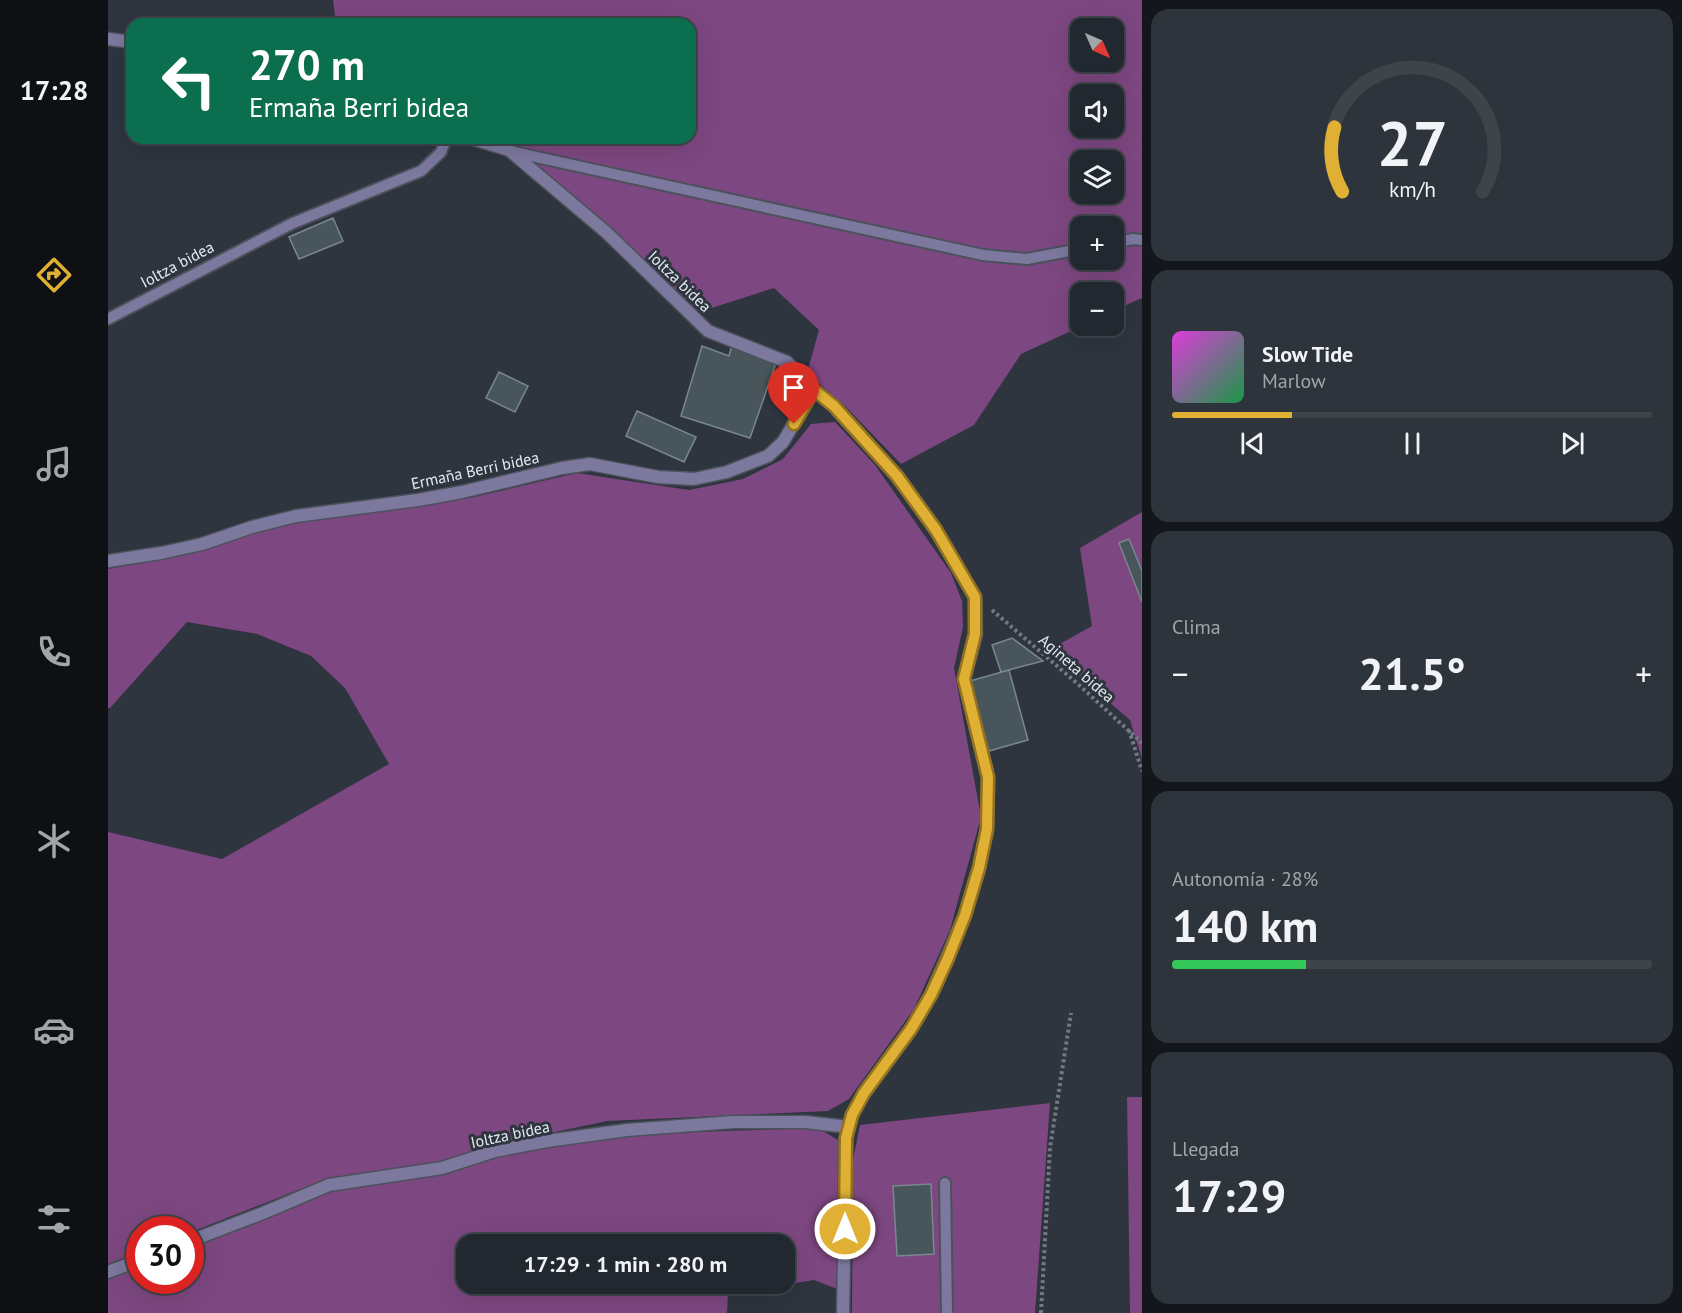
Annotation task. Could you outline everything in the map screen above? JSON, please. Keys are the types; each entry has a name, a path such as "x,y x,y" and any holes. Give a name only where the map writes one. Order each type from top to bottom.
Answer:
{"street":[{"path":"108,39 126,41"},
{"name":"Ioltza bidea","path":"490,144 509,150 607,233 708,331 787,362 814,390 834,406 897,476 936,530 975,597"},
{"name":"Ermaña Berri bidea","path":"108,561 202,544 252,527 296,516 418,500 562,468 590,464 658,477 694,479 727,472 768,456 783,442 814,390"},
{"path":"843,1313 846,1138 852,1115 864,1093 911,1029 931,995 965,915 979,868 987,829 988,777 964,679 975,634 975,597"},
{"name":"Ioltza bidea","path":"204,1236 329,1185 442,1168 495,1151 547,1141 627,1130 734,1122 805,1122 849,1126"},
{"path":"108,1272 126,1265"}],"lane":[{"name":"Ioltza bidea","path":"108,319 292,223 421,171 441,152 444,144"},
{"path":"509,150 983,255 1027,259 1070,251"},
{"path":"1124,241 1142,240"},
{"path":"945,1183 947,1313"}],"path":[{"name":"Agineta bidea","path":"975,597 1142,743"},
{"path":"1128,729 1142,771"},
{"path":"1041,1313 1050,1148 1071,1013"}],"shaded area":[{"path":"333,0 1142,0 1142,298 1124,306 1124,282 1070,282 1070,332 1021,354 974,425 901,464 845,406 807,373 819,330 774,288 699,312 600,221 508,144 696,144 696,18 335,18"},
{"path":"835,422 875,465 951,573 962,601 963,627 954,668 981,817 950,930 914,1009 849,1099 828,1111 607,1121 485,1147 438,1162 324,1180 204,1227 204,1216 126,1216 126,1257 108,1264 108,832 222,859 389,764 345,688 311,656 257,634 187,622 108,708 108,569 201,550 271,526 470,498 577,473 689,490 743,479 783,459 811,424"},
{"path":"1142,512 1142,759 1130,720 1049,650 1092,626 1080,548"},
{"path":"1127,1097 1142,1097 1142,1313 1130,1313"},
{"path":"1050,1103 1035,1313 852,1313 853,1160 860,1125"},
{"path":"818,1128 838,1140 837,1289 814,1280 795,1283 795,1234 456,1234 456,1294 728,1294 727,1313 108,1313 108,1279 126,1272 126,1294 204,1294 204,1242 335,1190 500,1155 632,1134"}],"building":[{"path":"333,218 343,241 299,259 289,237"},
{"path":"732,345 777,360 750,438 681,416 702,346 729,356"},
{"path":"499,372 528,386 515,412 486,398"},
{"path":"637,411 696,437 684,462 626,436"},
{"path":"1129,539 1142,571 1142,602 1119,543"},
{"path":"1012,638 1043,661 1001,672 992,645"},
{"path":"1009,670 1028,740 989,751 970,681"},
{"path":"931,1184 934,1254 897,1256 893,1186"}],"route":[{"path":"794,424 814,390 834,406 897,476 936,530 975,597 975,634 964,679 988,777 987,829 979,868 965,915 948,958 931,995 911,1029 864,1093 852,1115 846,1138 845,1229"}]}
